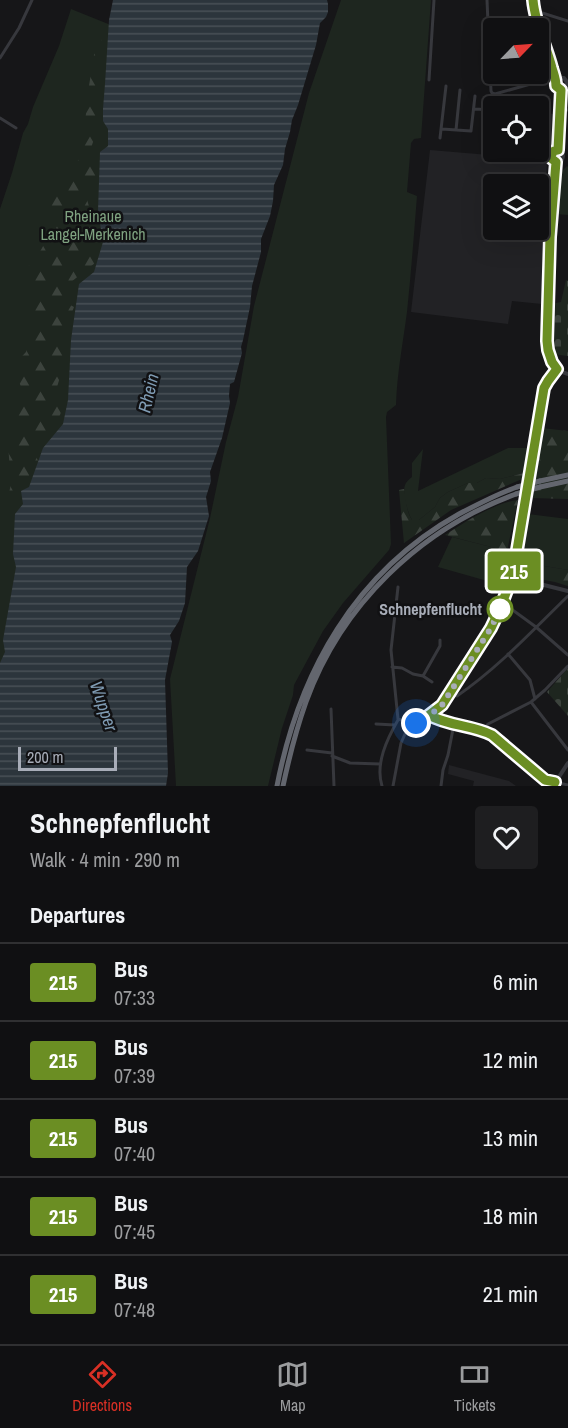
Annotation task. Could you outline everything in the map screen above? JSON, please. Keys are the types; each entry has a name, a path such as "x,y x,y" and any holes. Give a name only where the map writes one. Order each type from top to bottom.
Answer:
{"highway":[{"path":"283,786 306,701 339,636 362,603 397,566 438,534 491,504 568,475"},
{"path":"277,786 297,710 310,677 342,620 363,593 398,557 427,534 473,507 517,487 568,481"}],"street":[{"path":"0,58 19,28 32,0"},
{"path":"429,80 434,0"},
{"path":"487,0 491,91 495,94 556,78 567,79 567,87 561,90 559,96 558,150"},
{"path":"533,0 534,11 556,78 556,86 561,90"},
{"path":"534,11 568,21"},
{"path":"440,138 446,86"},
{"path":"456,130 460,90"},
{"path":"442,129 471,131 475,96"},
{"path":"474,109 483,110"},
{"path":"560,110 568,110"},
{"path":"0,118 16,128"},
{"path":"556,162 551,155 558,150"},
{"path":"556,162 565,159 558,150"},
{"path":"556,162 550,237 547,341 552,362 557,369 568,374"},
{"path":"393,786 401,743 411,727 442,705 491,628 503,603 513,574 544,388 557,369"},
{"path":"513,574 520,579 568,591"},
{"path":"381,786 380,764 398,719 391,650 398,586"},
{"path":"450,693 457,696 464,691 508,654 568,596"},
{"path":"503,603 536,627 568,655"},
{"path":"423,676 440,646 440,640"},
{"path":"508,654 530,680 533,700 568,750"},
{"path":"483,730 489,724 533,700 568,666"},
{"path":"392,667 402,668 432,682"},
{"path":"331,709 334,786"},
{"path":"429,715 438,721 483,730 545,780 554,784 568,785"},
{"path":"398,719 408,722 411,727"},
{"path":"376,724 395,725"},
{"path":"441,786 441,777 454,724"},
{"path":"307,750 332,755 350,763 380,764"},
{"path":"554,784 568,763"}],"shaded area":[{"path":"549,113 556,115 553,147 549,150"},
{"path":"430,150 483,155 483,162 547,162 547,174 483,174 483,240 544,240 542,304 512,301 508,324 411,312"},
{"path":"449,765 509,781 516,786 473,786 474,781 448,774"}],"green space":[{"path":"341,0 431,0 421,138 414,139 411,143 407,192 417,196 407,312 396,405 387,412 386,417 391,544 389,550 343,603 323,631 294,685 268,786 176,786 170,679 238,397 254,306 309,93"},
{"name":"Rheinaue Langel-Merkenich","path":"71,9 153,42 0,786 0,209 23,133 59,46"},
{"name":"Rheinaue Langel-Merkenich","path":"99,24 102,45 99,124 91,148 101,187 86,196 94,224 102,233 95,263 71,282 63,301 74,307 62,338 66,357 57,387 64,405 55,427 33,449 38,461 30,473 28,482 20,483 16,493 9,493 11,484 8,444 18,435 15,420 25,400 14,365 26,352 37,287 19,283 24,271 37,257 51,232 51,206 55,193 82,155 88,92"},
{"path":"567,166 568,215 556,214 560,173"},
{"path":"566,280 568,281 568,356 552,354 552,304 561,302"},
{"path":"541,428 568,431 568,499 531,498"},
{"path":"508,448 527,448 524,473 468,483 440,498 435,507 419,520 412,520 404,489 412,477 412,463 423,449 418,491"},
{"path":"524,473 522,479 451,510 404,543 399,490 404,489 407,509 412,520 419,520 435,507 440,498 468,483"},
{"path":"518,500 507,551 445,535 490,509"},
{"path":"528,514 568,519 568,570 520,562"},
{"path":"452,537 511,552 505,586 438,567"},
{"path":"520,562 568,570 568,586 524,576 519,573"},
{"path":"568,668 568,716 547,692"}],"water":[{"path":"113,0 327,0 328,12 320,23 316,45 292,120 283,165 274,185 270,216 261,239 261,252 252,286 241,347 242,353 234,382 230,384 230,403 222,438 210,472 211,481 206,497 209,516 198,551 187,567 185,603 179,621 170,635 172,642 165,680 168,773 166,786 0,786 0,663 5,652 3,640 16,567 13,554 15,514 23,504 21,491 29,487 43,448 63,424 68,400 71,340 79,284 94,272 103,242 98,211 100,152 108,146 108,129 103,121 103,109 109,20"}],"bus line":[{"name":"215","path":"533,0 537,23 557,80 556,86 561,90 558,150 551,155 556,162 550,237 548,319 548,350 557,369 544,388 513,574 503,603 491,628 442,705 429,715 438,721 483,730 492,735 545,780 555,782 553,786"}],"place":[{"name":"Schnepfenflucht","path":"500,609"}],"route":[{"path":"416,723 442,705 491,628 500,609"}],"water label":[{"name":"Rhein","path":"148,393"},
{"name":"Wupper","path":"104,706"}]}
